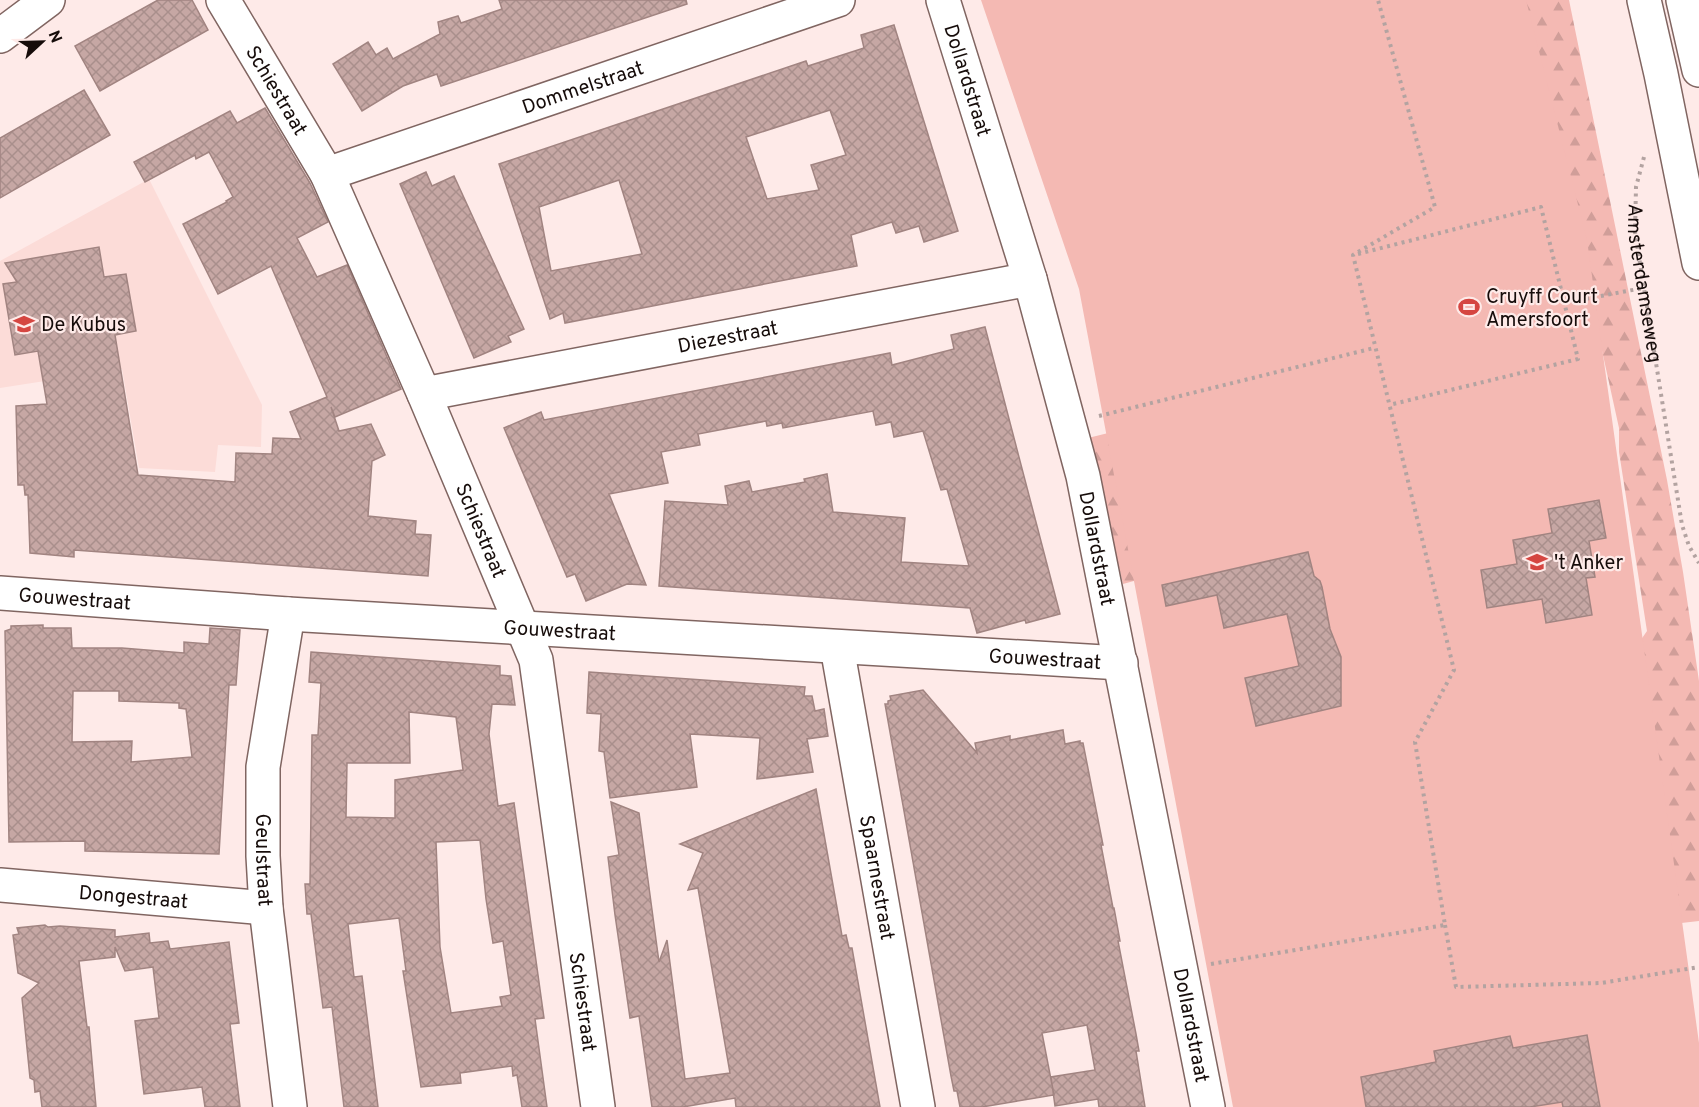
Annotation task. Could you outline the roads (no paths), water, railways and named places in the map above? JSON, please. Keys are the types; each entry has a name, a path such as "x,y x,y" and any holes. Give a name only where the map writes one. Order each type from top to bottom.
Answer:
{"street":[{"path":"0,36 48,0"},
{"name":"Schiestraat","path":"223,0 327,174 424,394 536,660 598,1107"},
{"name":"Dommelstraat","path":"327,174 838,0"},
{"name":"Dollardstraat","path":"943,0 1030,279 1083,476 1208,1107"},
{"path":"1644,0 1699,262"},
{"path":"1683,0 1699,70"},
{"name":"Diezestraat","path":"424,394 1030,279"},
{"name":"Gouwestraat","path":"0,593 288,614 1121,663"},
{"name":"Geulstraat","path":"288,614 263,767 263,856 266,908 290,1107"},
{"name":"Spaarnestraat","path":"837,647 918,1107"},
{"name":"Dongestraat","path":"0,885 266,908"}],"place":[{"name":"Cruyff Court Amersfoort","path":"1469,307"},
{"name":"De Kubus","path":"24,324"},
{"name":"'t Anker","path":"1537,562"}]}
